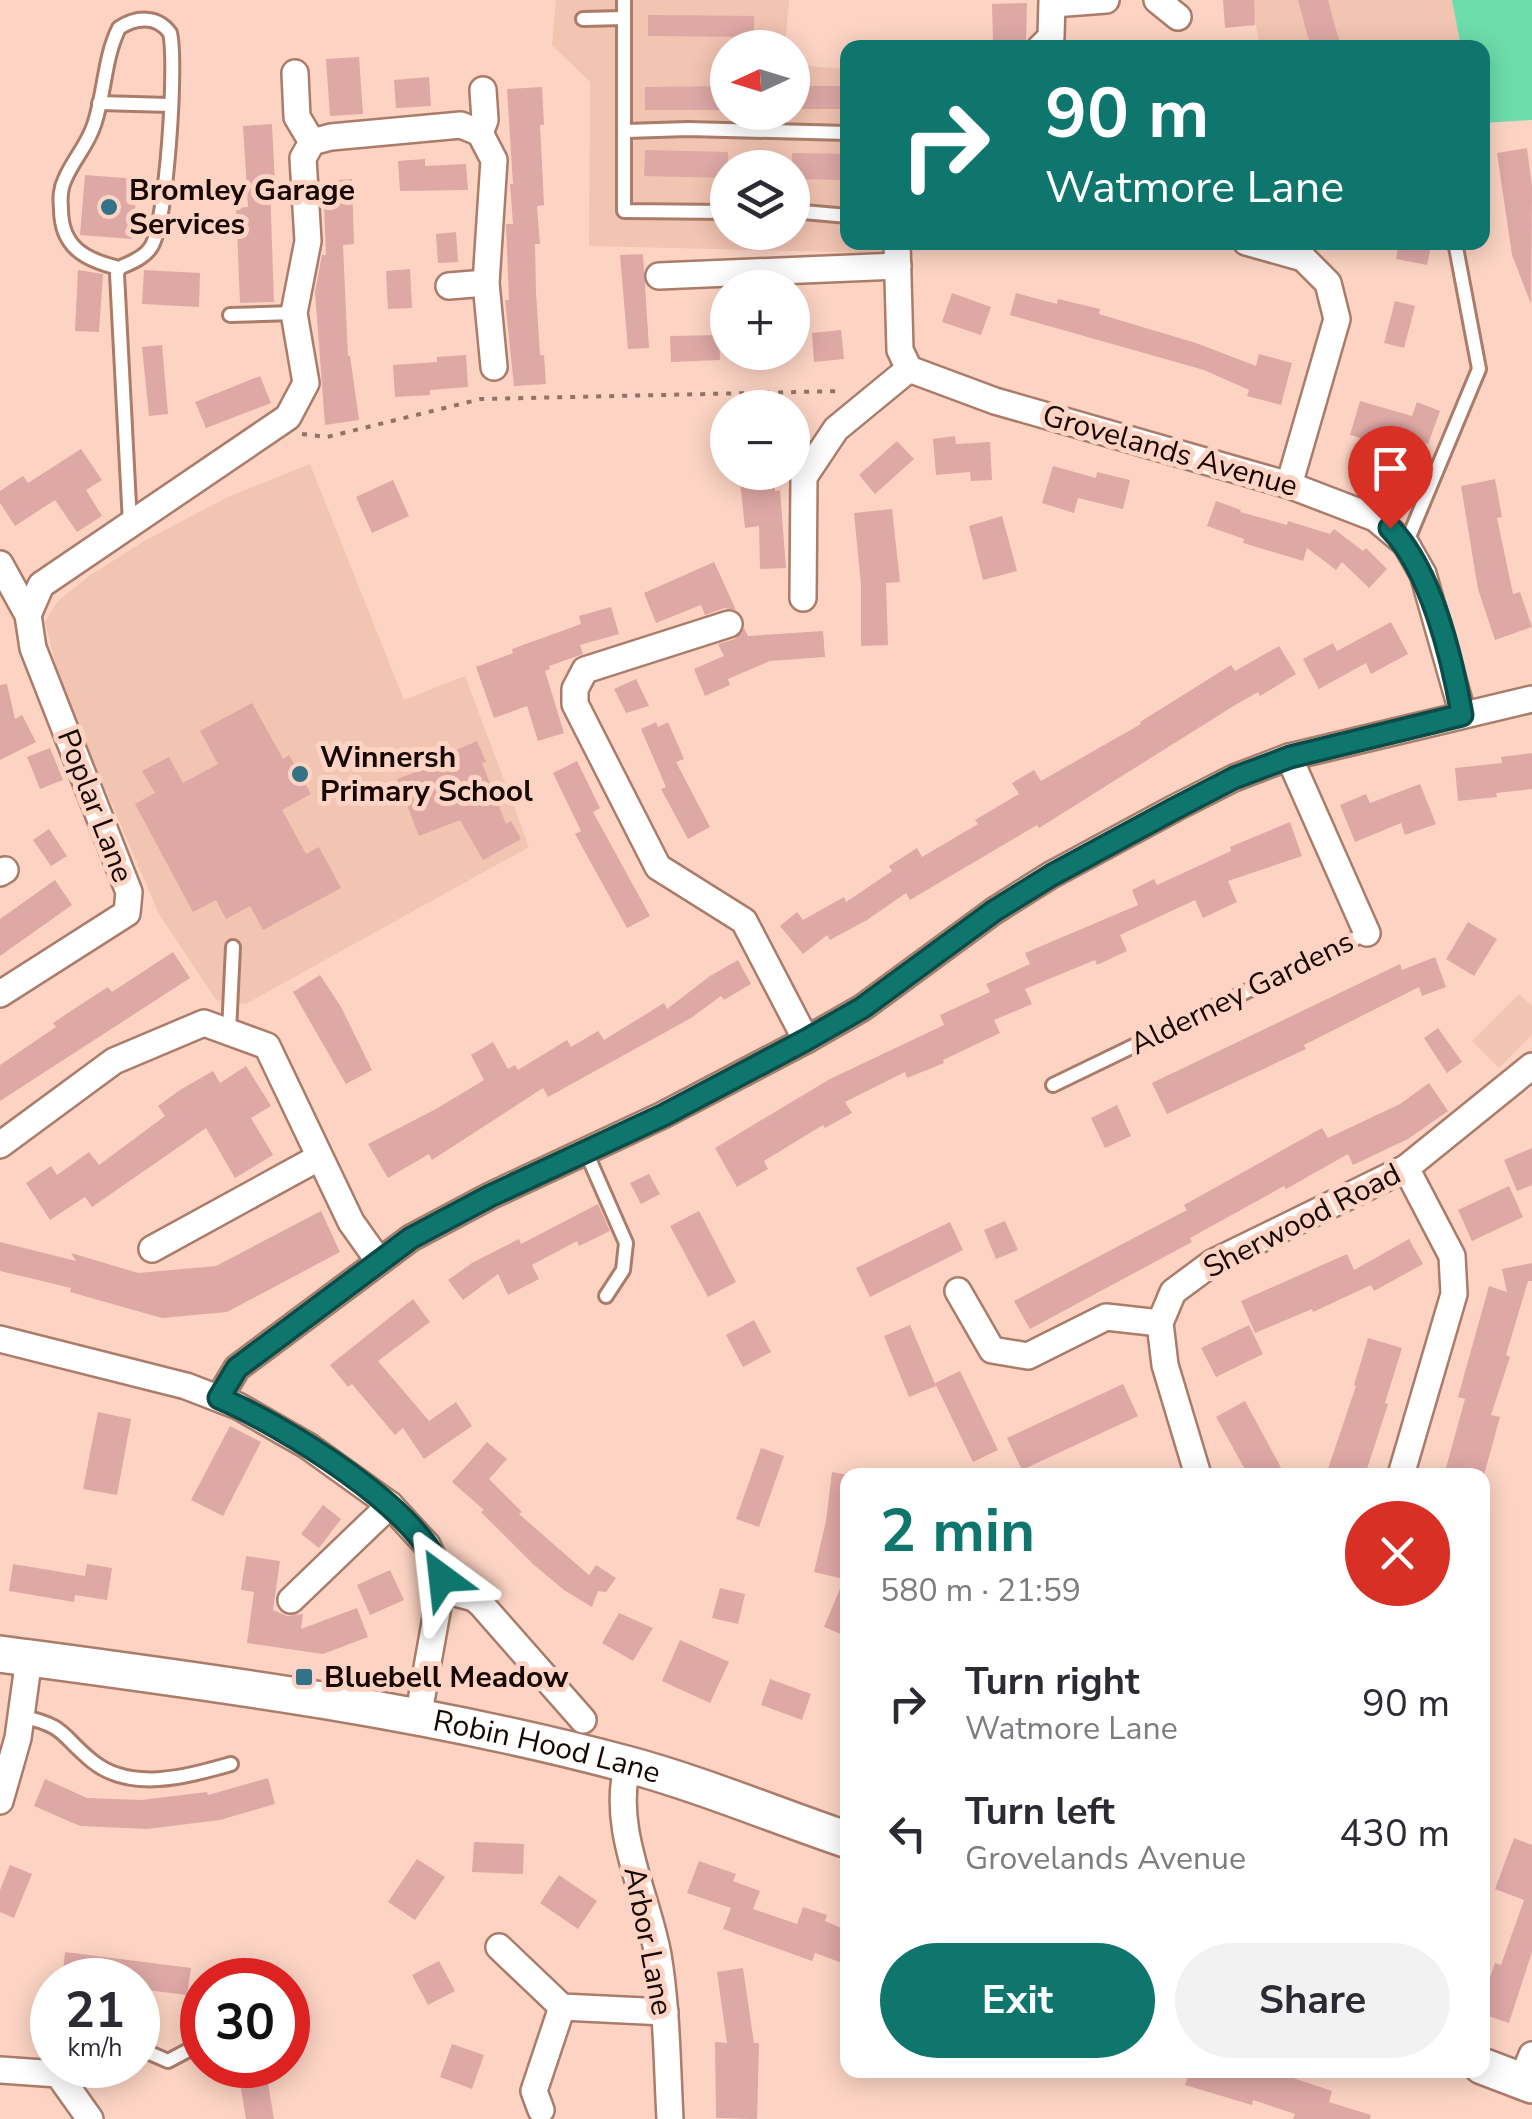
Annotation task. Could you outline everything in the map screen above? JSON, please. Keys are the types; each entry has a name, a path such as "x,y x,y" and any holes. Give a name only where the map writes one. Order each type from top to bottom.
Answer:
{"main road":[{"name":"Robin Hood Lane","path":"14,1656 224,1684 418,1718 628,1764 840,1837"},
{"path":"1490,2067 1528,2074"}],"street":[{"path":"1049,40 1052,37 1052,2 1106,0"},
{"path":"1157,0 1178,17"},
{"path":"296,74 298,117 312,142"},
{"path":"480,133 485,120 483,90"},
{"path":"28,615 41,584 288,417 306,384 294,313 308,241 303,158 312,142 461,125 480,133 494,160 486,283 494,366"},
{"path":"1274,250 1303,258 1328,283 1337,319 1289,485"},
{"path":"659,276 898,254 900,350 908,368 836,429 804,477 804,598"},
{"path":"448,286 486,283"},
{"name":"Grovelands Avenue","path":"908,368 995,401 1289,485 1375,518 1406,544 1423,574 1462,715"},
{"name":"Poplar Lane","path":"0,564 28,615 33,648 129,892 127,913 0,994"},
{"path":"729,624 585,670 575,689 575,704 658,867 744,922 806,1040"},
{"path":"219,1398 237,1368 378,1260 446,1218 664,1115 806,1040 862,1008 994,911 1052,875 1234,778 1290,757 1532,699"},
{"name":"Alderney Gardens","path":"1290,757 1366,933"},
{"path":"0,1145 114,1061 204,1023 267,1046 351,1222 378,1260"},
{"name":"Sherwood Road","path":"1160,1323 1173,1292 1212,1264 1406,1168 1532,1066"},
{"path":"152,1248 318,1158"},
{"path":"1403,1468 1454,1294 1452,1256 1406,1168"},
{"path":"958,1291 992,1350 1028,1356 1106,1317 1160,1323 1165,1365 1196,1468"},
{"path":"0,1340 186,1386 219,1398 308,1446 390,1506 434,1556 443,1590 418,1718"},
{"path":"291,1600 390,1506"},
{"path":"443,1590 482,1604 584,1720"},
{"path":"0,1801 21,1716 14,1656"},
{"name":"Arbor Lane","path":"628,1764 623,1799 631,1854 658,1954 670,2119"},
{"path":"499,1946 562,2007 665,2012"},
{"path":"540,2110 534,2091 562,2007"},
{"path":"0,2070 30,2072"},
{"path":"77,2088 90,2119"}],"lane":[{"path":"624,0 624,211 710,212"},
{"path":"583,18 624,18"},
{"path":"147,19 170,32 170,105 166,178 154,243 145,254 119,268 75,251 62,231 60,190 86,146 119,28 147,19"},
{"path":"99,103 170,105"},
{"path":"626,131 840,133"},
{"path":"810,213 840,215"},
{"path":"1406,544 1479,369 1457,250"},
{"path":"119,268 118,338 130,526"},
{"path":"230,315 294,313"},
{"name":"Alderney Gardens","path":"1053,1085 1366,933"},
{"path":"229,1032 233,947"},
{"path":"586,1152 626,1243 623,1270 606,1296"},
{"path":"21,1716 63,1730 90,1760 105,1770 131,1778 191,1775 230,1764"}],"path":[{"path":"268,431 327,437 481,399 882,389"}],"shaded area":[{"path":"556,0 789,0 786,30 710,30 710,130 810,130 810,66 840,68 840,250 882,250 882,253 756,250 810,250 810,150 710,150 710,249 589,246 590,82 552,45"},
{"path":"1251,0 1452,0 1460,40 1259,40"},
{"name":"Winnersh Primary School","path":"310,464 404,700 465,676 529,847 246,1004 216,1000 159,914 63,691 45,622 57,602 144,541 228,497"},
{"path":"1519,994 1532,1006 1532,1035 1499,1068 1472,1041"}],"green space":[{"path":"1452,0 1532,0 1532,120 1490,123 1490,40 1460,40"}],"building":[{"path":"1223,0 1254,0 1255,25 1225,28"},
{"path":"1298,0 1328,0 1339,40 1309,40"},
{"path":"1027,3 1026,40 993,40 992,4"},
{"path":"648,15 754,16 754,30 710,30 710,37 648,36"},
{"path":"359,57 363,114 330,116 326,59"},
{"path":"429,77 431,106 396,108 394,80"},
{"path":"710,86 710,110 645,110 645,87"},
{"path":"810,86 840,86 840,109 810,109"},
{"path":"542,87 544,205 537,206 540,244 535,244 540,355 544,355 546,384 514,386 505,300 509,300 506,224 513,224 507,89"},
{"path":"272,124 274,302 240,303 236,208 248,207 243,126"},
{"path":"1527,148 1532,187 1531,304 1512,255 1497,153"},
{"path":"645,150 710,152 710,178 644,176"},
{"path":"810,153 840,154 840,180 810,179"},
{"path":"425,159 425,166 466,164 468,190 400,191 398,161"},
{"name":"Bromley Garage Services","path":"85,175 138,179 132,239 80,235"},
{"path":"352,179 354,244 343,245 348,356 359,420 325,425 315,292 322,255 326,255 323,181"},
{"path":"456,232 458,262 438,263 436,234"},
{"path":"1398,250 1430,250 1427,265 1396,259"},
{"path":"643,254 649,348 628,349 620,255"},
{"path":"410,269 412,308 388,309 386,271"},
{"path":"78,270 103,274 99,332 75,331"},
{"path":"144,270 200,273 199,307 142,304"},
{"path":"952,293 991,307 981,335 942,322"},
{"path":"1016,293 1057,304 1058,299 1100,309 1099,314 1256,366 1259,354 1292,363 1281,405 1247,396 1249,390 1204,370 1010,315"},
{"path":"1395,301 1415,306 1404,348 1384,343"},
{"path":"841,330 844,359 814,362 812,333"},
{"path":"710,335 710,360 671,362 670,336"},
{"path":"162,345 168,414 149,416 142,347"},
{"path":"466,355 468,387 395,397 393,365"},
{"path":"260,376 271,403 206,428 195,402"},
{"path":"1360,401 1412,416 1417,402 1440,411 1428,444 1388,429 1384,445 1350,435"},
{"path":"955,436 956,444 990,442 992,480 971,481 970,472 936,475 933,439"},
{"path":"897,441 914,459 875,494 859,475"},
{"path":"81,449 102,480 86,490 102,516 77,532 55,500 15,526 0,503 0,491 23,476 28,483"},
{"path":"1053,466 1096,478 1097,472 1130,480 1123,509 1078,498 1074,513 1042,503"},
{"path":"1495,479 1502,517 1497,518 1513,594 1520,592 1532,627 1495,640 1478,589 1461,486"},
{"path":"393,480 409,516 372,533 356,497"},
{"path":"741,490 780,490 786,568 760,569 759,526 745,528"},
{"path":"1216,501 1287,525 1288,521 1330,534 1334,529 1363,551 1366,548 1387,569 1369,588 1342,562 1336,570 1307,548 1303,561 1243,543 1244,539 1207,526"},
{"path":"892,509 900,582 886,583 888,645 861,646 861,585 854,513"},
{"path":"1002,516 1017,571 983,580 969,526"},
{"path":"714,562 736,610 725,608 705,615 701,605 656,623 644,593"},
{"path":"611,607 619,634 580,645 583,654 545,671 564,733 538,741 527,706 494,718 476,667 513,653 512,649 581,624 579,616"},
{"path":"1391,622 1408,654 1371,674 1366,663 1319,689 1303,659 1333,643 1337,651"},
{"path":"744,628 748,636 823,631 825,657 770,661 728,679 730,685 705,696 694,669 724,656 718,644 735,639"},
{"path":"1279,646 1296,674 1260,696 1258,692 1232,707 1039,828 1037,825 910,900 906,893 830,940 827,935 803,954 780,926 797,912 803,920 844,897 846,902 892,871 889,866 917,848 922,857 978,824 975,820 1019,794 1012,783 1034,770 1041,781 1141,724 1231,665 1235,671"},
{"path":"636,679 649,706 626,713 614,689"},
{"path":"7,684 15,719 22,715 36,742 0,760 0,685"},
{"path":"252,703 283,759 289,755 311,794 282,810 306,854 319,847 341,888 263,930 250,906 226,919 216,900 193,912 135,804 155,793 142,771 169,757 183,783 218,764 200,731"},
{"path":"656,722 658,727 668,722 684,759 676,762 710,827 688,839 661,789 666,787 641,729"},
{"path":"477,741 506,824 511,821 521,839 483,860 460,820 419,836 397,779 440,763 438,758"},
{"path":"50,748 63,780 40,789 27,757"},
{"path":"1532,753 1532,789 1458,801 1455,768 1502,763 1501,757"},
{"path":"577,761 600,808 593,812 650,916 627,928 575,834 581,831 553,773"},
{"path":"1420,784 1436,824 1405,835 1401,823 1355,842 1340,805 1366,794 1370,803"},
{"path":"1290,822 1302,856 1228,881 1237,902 1203,918 1195,900 1120,935 1127,951 1025,989 1032,1004 994,1020 1000,1033 943,1060 944,1063 907,1078 905,1072 845,1102 852,1113 825,1128 823,1125 764,1161 768,1169 737,1187 715,1148 830,1079 944,1025 940,1015 990,992 986,984 1030,964 1025,953 1138,905 1132,890 1154,879 1157,885 1231,851 1230,847"},
{"path":"49,829 67,856 51,866 33,840"},
{"path":"55,880 72,905 0,956 0,919"},
{"path":"1468,922 1497,939 1474,976 1446,959"},
{"path":"173,952 190,978 0,1101 0,1065 56,1027 53,1023 80,1005 108,987 112,992"},
{"path":"1435,957 1446,987 1422,996 1419,987 1304,1045 1306,1049 1167,1114 1152,1083 1400,964 1402,970"},
{"path":"738,960 751,984 724,1000 721,996 691,1018 548,1097 543,1088 432,1160 429,1154 388,1178 368,1144 484,1080 471,1055 493,1042 508,1069 515,1065 518,1070 567,1040 571,1047 598,1031 604,1040 664,1003 667,1009"},
{"path":"320,975 341,1007 372,1070 346,1084 293,992"},
{"path":"1438,1028 1462,1062 1447,1073 1424,1038"},
{"path":"246,1066 271,1106 251,1118 273,1155 235,1178 206,1128 92,1207 85,1197 50,1220 26,1183 51,1166 57,1175 89,1152 99,1165 165,1116 158,1106 180,1090 213,1071 220,1083"},
{"path":"1429,1083 1448,1111 1408,1139 1353,1165 1348,1154 1286,1189 1284,1186 1190,1238 1192,1242 1030,1329 1014,1301 1187,1210 1184,1205 1322,1128 1328,1138 1400,1104"},
{"path":"1117,1105 1131,1136 1105,1148 1091,1118"},
{"path":"1532,1148 1532,1185 1517,1191 1504,1160"},
{"path":"649,1174 660,1194 641,1204 630,1183"},
{"path":"1509,1186 1523,1217 1472,1241 1458,1210"},
{"path":"598,1204 610,1231 579,1246 577,1241 532,1265 539,1279 508,1295 498,1274 463,1300 448,1280 519,1239 521,1244"},
{"path":"321,1211 340,1252 227,1312 162,1318 70,1292 71,1288 0,1271 0,1242 76,1261 71,1253 138,1273 216,1266"},
{"path":"699,1211 736,1282 708,1297 670,1226"},
{"path":"1005,1221 1018,1250 996,1259 984,1230"},
{"path":"950,1222 963,1250 870,1297 856,1268"},
{"path":"1409,1239 1423,1264 1374,1291 1371,1285 1255,1333 1241,1301 1347,1254 1354,1270"},
{"path":"1532,1263 1532,1281 1528,1281 1491,1415 1500,1417 1486,1468 1446,1468 1465,1399 1458,1397 1489,1286 1507,1292 1502,1269"},
{"path":"413,1299 430,1322 378,1361 429,1421 456,1402 472,1426 424,1459 403,1428 395,1435 352,1384 348,1387 330,1365"},
{"path":"754,1320 771,1352 743,1367 726,1335"},
{"path":"910,1325 936,1386 909,1397 884,1336"},
{"path":"1249,1325 1263,1354 1216,1377 1201,1348"},
{"path":"1368,1338 1402,1348 1367,1468 1328,1468 1356,1386"},
{"path":"960,1371 998,1450 973,1462 935,1383"},
{"path":"1123,1384 1138,1416 1026,1468 1021,1468 1007,1438"},
{"path":"1245,1401 1281,1468 1244,1468 1216,1417"},
{"path":"98,1412 131,1419 117,1495 83,1489"},
{"path":"230,1426 261,1442 223,1516 191,1500"},
{"path":"487,1442 507,1459 489,1479 522,1512 519,1514 589,1575 596,1565 616,1578 606,1592 598,1591 592,1607 534,1565 481,1512 484,1510 452,1482"},
{"path":"761,1448 784,1456 759,1527 736,1519"},
{"path":"832,1472 840,1474 840,1578 814,1572"},
{"path":"323,1505 341,1519 319,1548 301,1534"},
{"path":"246,1556 280,1561 273,1610 287,1616 303,1614 301,1629 357,1608 368,1637 323,1654 247,1643 254,1592 241,1590"},
{"path":"13,1564 85,1576 87,1564 112,1568 107,1600 75,1595 74,1602 9,1591"},
{"path":"390,1570 404,1600 370,1615 357,1585"},
{"path":"720,1588 745,1594 738,1624 712,1618"},
{"path":"840,1589 840,1634 824,1627"},
{"path":"619,1613 653,1628 633,1661 602,1643"},
{"path":"680,1640 729,1662 710,1703 662,1681"},
{"path":"770,1679 811,1694 802,1720 761,1705"},
{"path":"268,1778 275,1804 220,1820 147,1829 80,1826 34,1806 45,1779 87,1798 141,1800 207,1792 208,1795"},
{"path":"1514,1838 1532,1845 1532,1952 1509,2023 1490,2017 1490,1977 1495,1963 1501,1965 1524,1900 1495,1889"},
{"path":"474,1842 524,1844 523,1874 472,1872"},
{"path":"417,1859 445,1877 415,1920 388,1902"},
{"path":"699,1861 736,1874 733,1881 760,1891 753,1909 797,1924 803,1907 827,1915 825,1921 840,1928 840,1962 815,1953 812,1961 723,1929 731,1908 687,1893"},
{"path":"10,1865 32,1874 14,1918 0,1912 0,1890"},
{"path":"559,1875 597,1901 578,1929 540,1903"},
{"path":"65,1952 112,1958 64,1958"},
{"path":"439,1961 455,1991 428,2005 412,1975"},
{"path":"160,1964 180,1967 180,1994 160,1992"},
{"path":"743,1968 754,2043 759,2043 757,2119 716,2118 715,2042 727,2043 717,1972"},
{"path":"452,2044 484,2055 472,2089 440,2077"},
{"path":"1187,2078 1293,2078 1332,2091 1329,2102 1371,2115 1370,2119 1293,2119 1295,2114 1253,2100 1252,2105 1185,2085"},
{"path":"241,2088 269,2088 274,2119 246,2119"}],"place":[{"name":"Bromley Garage Services","path":"109,207"},
{"name":"Winnersh Primary School","path":"300,774"},
{"name":"Bluebell Meadow","path":"304,1677"}],"route":[{"path":"442,1578 427,1546 390,1506 308,1446 219,1398 237,1368 411,1238 490,1196 664,1115 806,1040 862,1008 994,911 1176,808 1234,778 1290,757 1462,715 1423,574 1406,544 1390,528"}]}
